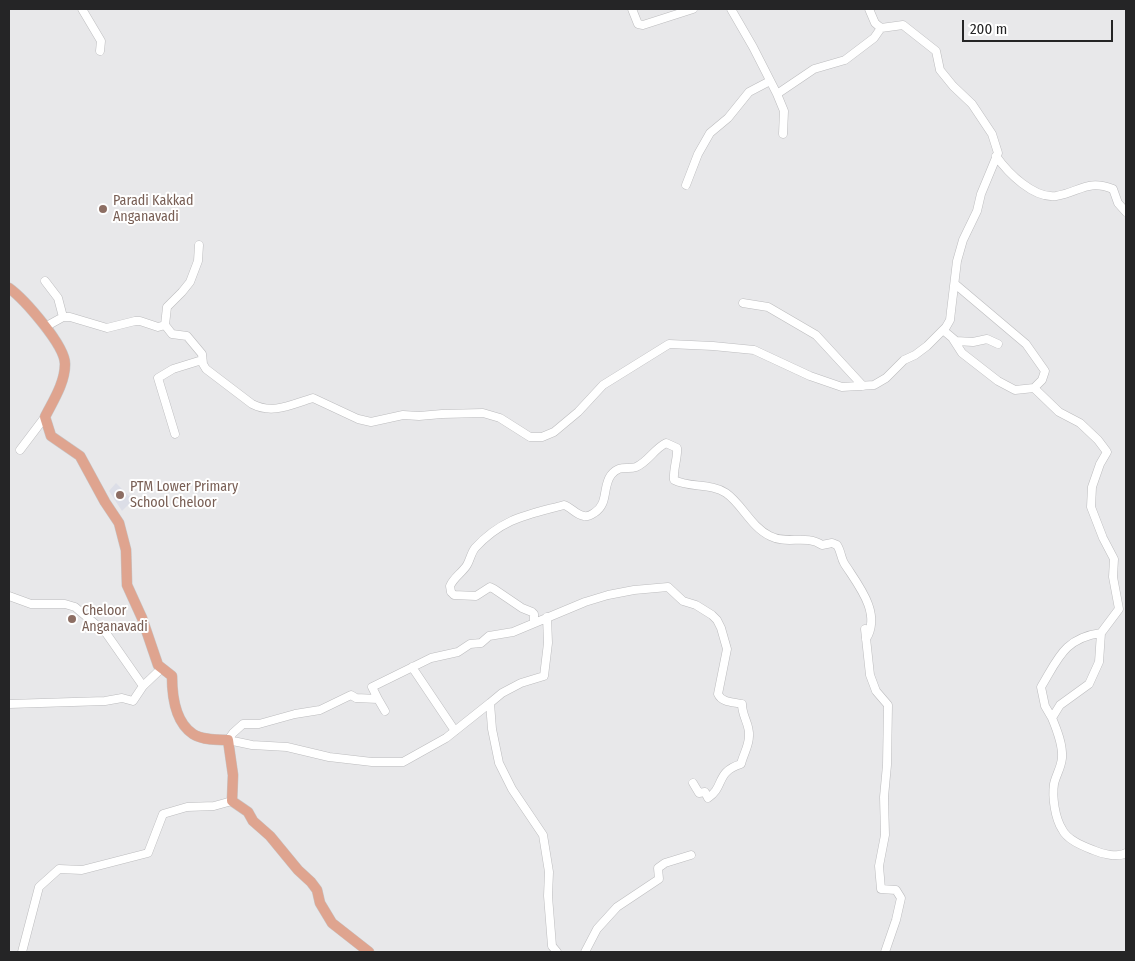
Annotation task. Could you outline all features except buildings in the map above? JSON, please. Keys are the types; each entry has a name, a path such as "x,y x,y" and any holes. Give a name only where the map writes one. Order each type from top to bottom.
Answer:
{"main road":[{"path":"9,288 46,327 56,341 66,362 63,377 45,417 51,436 80,456 105,502 119,523 126,550 127,585 142,618 158,665 172,676 172,694 182,723 194,735 216,740 228,740 233,775 232,801 248,812 253,821 275,841 298,870 311,882 317,890 320,903 332,923 369,952"}],"street":[{"path":"82,9 100,41 100,50"},
{"path":"632,9 638,24 643,25 693,9"},
{"path":"731,9 777,94 784,112 783,134"},
{"path":"869,9 875,22 881,28"},
{"path":"199,245 198,261 190,282 167,307 165,326 172,334 188,336 202,354 202,360 206,369 258,408 276,410 313,398 358,419 371,422 403,415 483,414 500,418 530,437 542,437 554,432 578,412 603,386 669,344 754,350 810,376 842,387 874,385 886,378 899,364 927,346 950,320 957,261 963,240 977,211 980,194 998,153 992,134 972,104 952,86 940,70 936,51 903,25 881,28 874,38 845,60 814,69 777,94"},
{"path":"686,184 698,154 710,133 728,118 749,92 770,81"},
{"path":"996,156 1006,169 1038,194 1055,196 1100,184 1113,189 1118,203 1126,212"},
{"path":"45,281 58,298 63,318"},
{"path":"943,330 962,353 998,381 1015,390 1034,388 1042,380 1045,371 1026,344 955,284"},
{"path":"743,303 768,307 816,335 863,386"},
{"path":"46,327 63,318 70,317 107,328 135,321 165,326"},
{"path":"952,339 973,342 987,339 998,344"},
{"path":"176,434 158,378 173,369 202,360"},
{"path":"1034,388 1059,412 1080,423 1098,440 1107,452 1100,464 1092,487 1091,507 1103,538 1114,559 1113,577 1123,610 1101,633 1099,662 1090,684 1060,705 1052,718"},
{"path":"20,450 45,417"},
{"path":"534,622 534,614 532,612 522,608 490,587 476,596 454,595 451,592 450,586 457,574 467,564 475,548 496,528 515,518 564,505 580,515 586,517 592,515 603,504 608,481 611,476 622,467 634,467 649,458 658,446 666,443 677,448 678,454 673,472 674,480 725,492 732,498 750,522 771,537 787,541 814,539 822,544 832,543 837,545 843,562 862,589 867,600 872,624 871,631 866,639"},
{"path":"385,712 372,688 431,658 458,652 470,644 481,644 490,636 513,632 534,622 608,595 634,590 668,587 683,601 705,610 717,620 727,649 718,694 720,698 726,701 742,704 743,717 748,727 749,737 741,764 729,768 713,795 708,798 705,792 699,793 693,782"},
{"path":"9,596 32,604 65,604 75,607 106,633 143,686"},
{"path":"378,699 356,698 351,695 320,710 295,714 259,724 243,724 228,740 252,745 287,747 329,757 372,762 404,762 446,738 502,693 521,683 544,676 548,644 547,617"},
{"path":"865,630 870,675 876,691 888,705 887,765 884,797 885,835 879,866 880,889 896,890 901,898 885,952"},
{"path":"1101,633 1091,634 1069,645 1041,688 1045,706 1058,735 1062,757 1054,785 1055,807 1062,830 1078,844 1099,853 1122,856 1126,853"},
{"path":"412,667 455,731"},
{"path":"9,704 105,701 122,698 133,701 143,686 162,668"},
{"path":"490,703 492,729 499,763 512,789 543,835 549,872 548,896 552,946 557,952"},
{"path":"22,952 39,887 59,869 82,870 148,853 163,814 187,807 214,806 232,801"},
{"path":"585,952 597,929 617,908 659,879 657,874 658,868 665,863 692,854"}],"shaded area":[{"name":"PTM Lower Primary School Cheloor","path":"116,483 133,500 122,511 109,491"}],"place":[{"name":"Paradi Kakkad Anganavadi","path":"103,209"},
{"name":"PTM Lower Primary School Cheloor","path":"120,495"},
{"name":"Cheloor Anganavadi","path":"72,619"}]}
